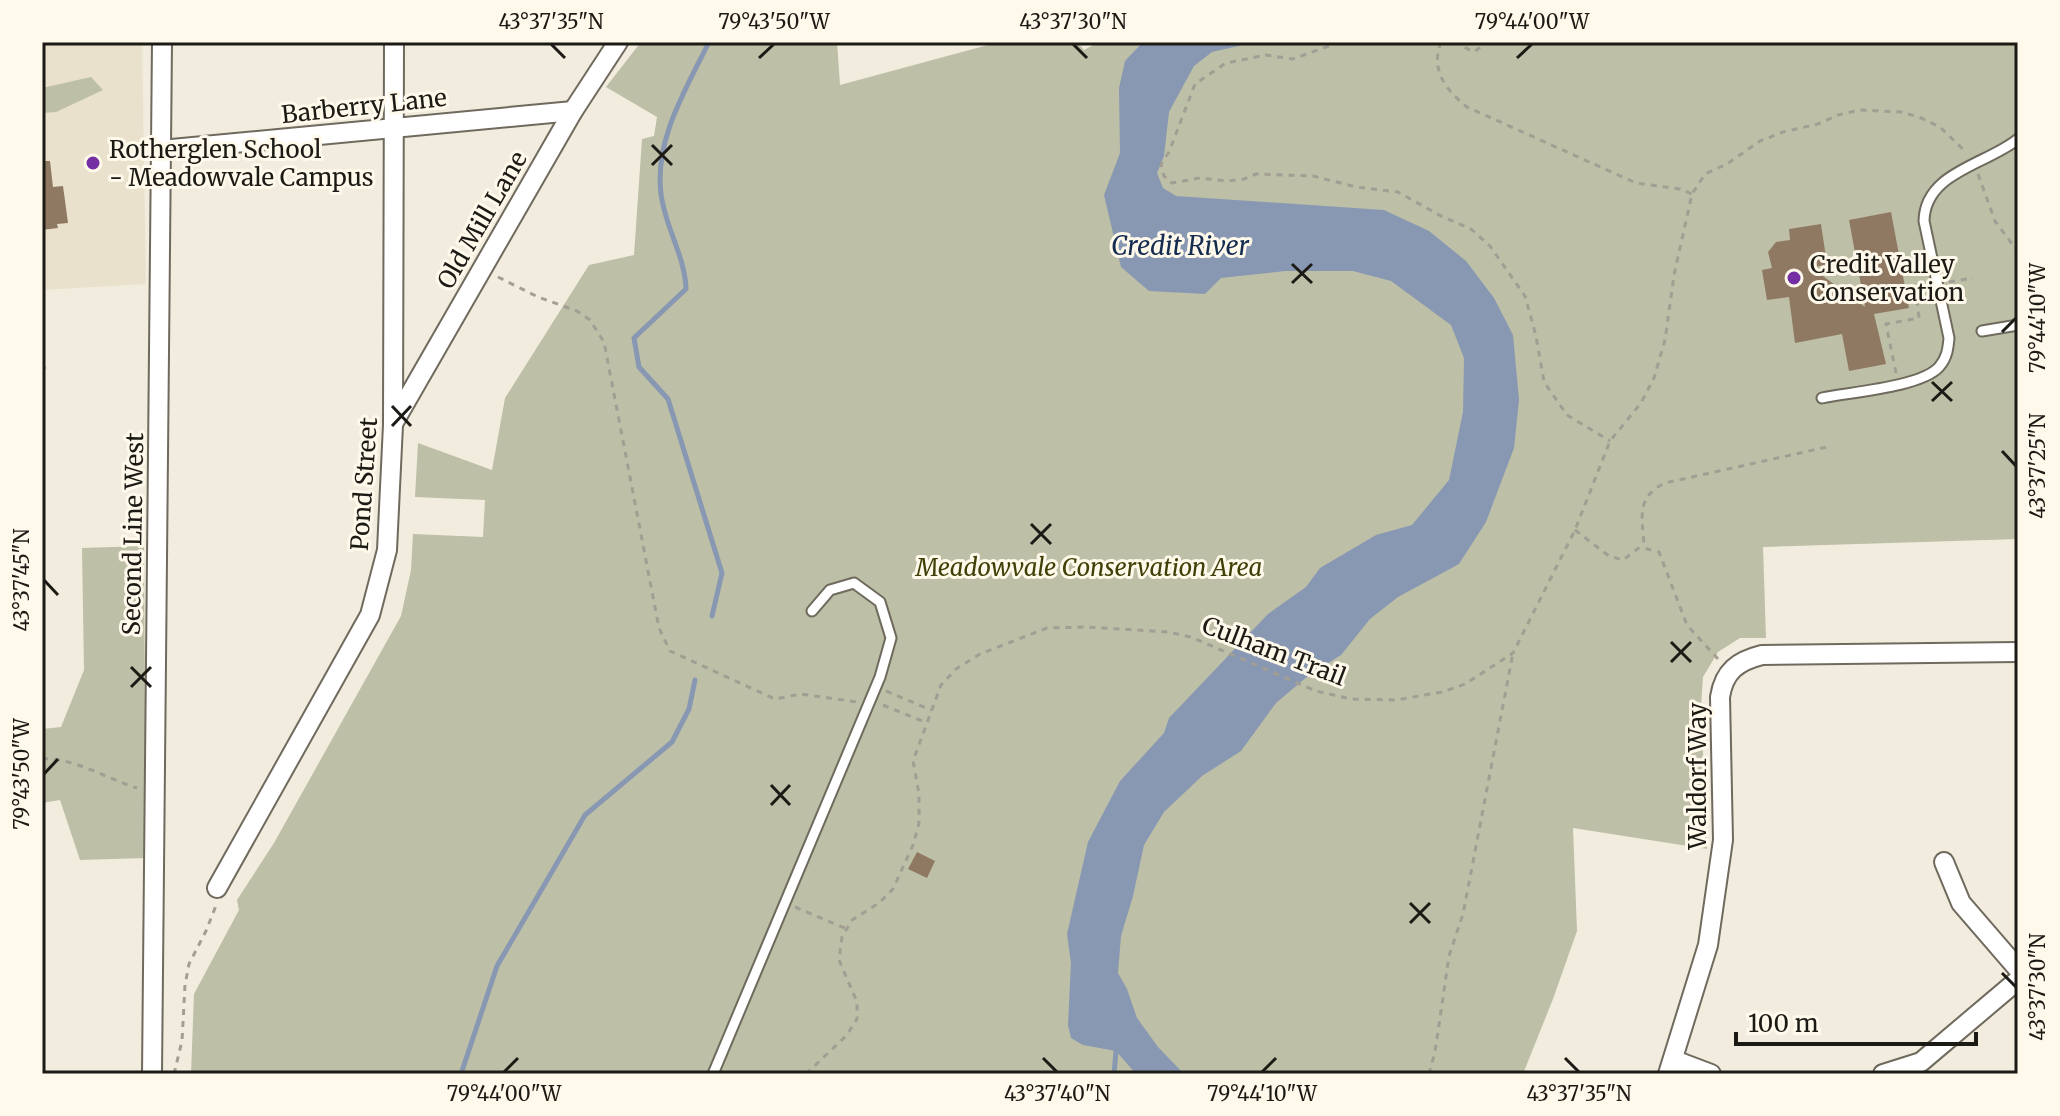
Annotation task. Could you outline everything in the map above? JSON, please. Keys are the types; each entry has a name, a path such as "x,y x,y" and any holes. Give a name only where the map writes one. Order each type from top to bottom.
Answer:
{"street":[{"name":"Second Line West","path":"152,1074 162,42"},
{"name":"Pond Street","path":"217,888 370,615 387,550 393,425 394,42"},
{"name":"Old Mill Lane","path":"393,425 573,111 618,42"},
{"name":"Barberry Lane","path":"161,150 573,111"},
{"path":"1730,670 1745,660 1762,655 2018,652"},
{"name":"Waldorf Way","path":"1671,1067 1708,945 1723,840 1720,697 1730,670"},
{"path":"1944,862 1961,903 2018,969"},
{"path":"1883,1074 1921,1062 2018,980"},
{"path":"1671,1067 1711,1074"}],"lane":[{"path":"1822,398 1898,385 1925,378 1938,368 1947,356 1949,338 1924,221 1929,195 1946,180 2006,149 2018,139"},
{"path":"1982,331 2018,325"},
{"path":"713,1074 876,686 891,638 880,602 854,583 830,590 812,611"}],"path":[{"path":"1340,42 1293,59 1266,55 1226,63 1195,84 1169,152 1161,164 1164,176 1172,183 1200,178 1227,181 1256,174 1313,176 1356,187 1398,192 1471,229 1490,246 1525,296 1544,382 1567,415 1610,441"},
{"path":"1441,42 1436,64 1441,79 1452,95 1467,107 1636,183 1680,189 1692,194 1705,174 1727,164 1760,141 1860,110 1901,112 1919,117 1940,127 1972,160"},
{"path":"1454,42 1474,52 1487,42"},
{"path":"1979,176 1995,221 2018,252"},
{"name":"Culham Trail","path":"847,929 852,920 879,903 893,889 913,845 919,823 919,794 913,761 941,685 956,669 980,654 1047,628 1168,632 1191,637 1316,691 1351,699 1396,700 1442,692 1465,684 1513,653 1575,530 1610,441 1641,403 1654,378 1665,340 1674,275 1692,194"},
{"path":"481,268 517,288 577,311 590,320 604,342 659,628 670,651 775,699 801,694 869,701 927,723"},
{"path":"1898,385 1886,324 1919,318 1916,290 1906,293"},
{"path":"42,364 45,369"},
{"path":"1730,670 1692,634 1659,552 1647,549 1644,544 1642,508 1651,490 1665,483 1827,447"},
{"path":"1575,530 1609,556 1623,560 1644,544"},
{"path":"1429,1074 1449,956 1463,914 1513,653"},
{"path":"876,686 932,710"},
{"path":"42,759 49,758 86,769 155,794"},
{"path":"174,1074 182,1041 189,964 211,919 219,897 217,888"},
{"path":"785,902 847,929 842,937 839,960 857,1002 857,1019 846,1036 806,1074"}],"shaded area":[{"name":"Rotherglen School - Meadowvale Campus","path":"42,42 142,42 146,284 42,290"}],"green space":[{"name":"Meadowvale Conservation Area","path":"641,42 837,42 840,85 999,42 1077,42 1084,50 1099,42 2018,42 2018,539 1763,547 1766,638 1740,638 1718,652 1703,677 1701,706 1707,849 1573,828 1577,931 1523,1074 191,1074 194,994 239,910 237,900 274,843 401,616 411,570 413,534 483,537 485,500 415,497 418,443 492,470 505,398 589,265 634,255 642,139 654,136 657,117 606,87"},
{"path":"91,77 103,90 56,112 42,113 42,88"},
{"path":"144,546 146,858 80,860 60,800 42,803 42,729 61,727 84,670 82,548"}],"water":[{"name":"Credit River","path":"1143,42 1256,42 1212,52 1194,66 1169,112 1164,156 1157,173 1163,188 1176,196 1384,210 1429,231 1466,261 1494,298 1513,335 1519,400 1514,448 1486,522 1459,564 1398,597 1370,619 1341,655 1308,676 1276,703 1241,751 1202,776 1164,812 1144,845 1121,936 1118,973 1137,1018 1158,1047 1184,1074 1136,1074 1116,1051 1083,1045 1071,1038 1068,1025 1071,963 1067,934 1088,842 1120,781 1164,733 1169,718 1268,614 1306,587 1320,568 1376,535 1412,525 1449,480 1463,412 1464,358 1451,325 1391,281 1353,271 1285,271 1221,278 1205,294 1149,291 1121,267 1104,195 1120,153 1119,88 1125,61"}],"building":[{"path":"42,161 50,161 53,187 63,186 68,223 42,230"},
{"name":"Credit Valley Conservation","path":"1891,212 1909,308 1874,314 1886,364 1849,371 1842,334 1795,343 1789,297 1767,300 1762,270 1772,268 1768,252 1776,242 1790,240 1789,229 1821,224 1827,264 1812,268 1865,307 1849,220"},
{"path":"917,852 935,861 927,878 908,869"}],"waterway":[{"path":"709,42 674,115 662,154 660,174 663,206 682,265 686,289 634,338 639,367 668,399 722,573 712,616"},
{"path":"461,1074 497,966 585,815 672,742 689,709 695,680"},
{"path":"1114,1074 1116,1051"}],"place":[{"name":"Rotherglen School - Meadowvale Campus","path":"93,163"},
{"name":"Credit Valley Conservation","path":"1794,278"}]}
